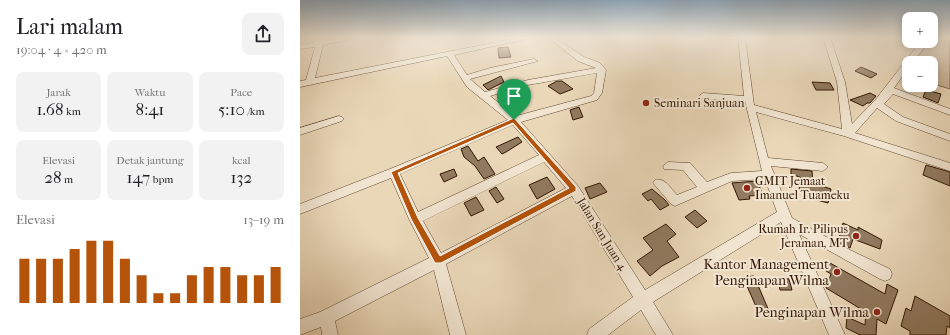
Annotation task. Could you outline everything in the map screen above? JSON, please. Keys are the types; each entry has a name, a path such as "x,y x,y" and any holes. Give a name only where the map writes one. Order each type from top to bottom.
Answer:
{"street":[{"path":"310,82 317,53"},
{"path":"300,84 449,53"},
{"name":"Jalan San Juan 4","path":"449,53 470,85 514,120 547,156 574,189 665,335"},
{"path":"572,53 581,59 597,65 602,70"},
{"path":"743,53 749,103 764,161 786,218 838,335"},
{"path":"831,53 841,82 848,134"},
{"path":"848,134 879,101 916,53"},
{"path":"465,78 490,70 534,61"},
{"path":"485,96 502,89 541,80 602,70"},
{"path":"300,209 394,172 514,120 542,110 594,98 598,94 602,70"},
{"path":"950,112 892,90 880,102 879,106 883,110 950,138"},
{"path":"703,96 749,103 950,167"},
{"path":"300,132 339,119"},
{"path":"415,219 547,156"},
{"path":"764,161 823,167"},
{"path":"668,166 686,166 705,188"},
{"path":"394,172 415,219 438,261 458,335"},
{"path":"659,183 675,201 688,197 732,177 769,175"},
{"path":"300,327 322,319 438,261 574,189"},
{"path":"786,218 844,254 885,274"},
{"path":"595,335 642,300 786,218"},
{"path":"322,319 327,321 330,335"}],"shaded area":[{"path":"921,53 950,53 950,89 938,85 938,56 918,56"}],"building":[{"path":"498,53 510,53 511,57 499,58"},
{"path":"861,67 877,74 871,78 855,71"},
{"path":"501,76 504,82 488,90 483,85"},
{"path":"557,81 562,81 573,89 560,94 548,86"},
{"path":"812,82 830,83 834,90 816,90"},
{"path":"925,92 941,94 938,103 923,97"},
{"path":"870,93 876,96 870,103 863,106 850,100"},
{"path":"579,107 583,117 573,120 570,110"},
{"path":"518,137 522,142 502,154 496,147"},
{"path":"468,146 478,161 484,157 495,174 484,179 475,166 464,157 461,149"},
{"path":"926,165 950,172 950,186 923,175"},
{"path":"454,169 457,176 444,182 440,174"},
{"path":"791,169 812,171 813,183 831,189 828,203 806,197 806,194 801,192 799,189 802,178 791,174"},
{"path":"547,177 555,189 537,199 529,185"},
{"name":"GMIT Jemaat Imanuel Tuameku","path":"757,181 763,195 749,196 750,199 739,200 732,183"},
{"path":"600,183 607,192 590,199 585,188"},
{"path":"496,187 504,199 497,203 489,191"},
{"path":"652,189 669,205 660,210 651,199 648,201 642,194"},
{"path":"476,197 484,210 471,216 464,203"},
{"path":"695,210 707,221 697,228 685,217"},
{"name":"Rumah Ir. Pilipus Jeraman, MT","path":"843,223 858,230 858,227 882,240 880,249 853,239 850,248 838,242"},
{"path":"666,224 676,234 667,241 679,257 662,266 650,276 637,261 653,250 643,238"},
{"path":"830,263 885,294 887,284 898,290 886,324 877,319 876,335 860,335 846,328 847,317 865,325 866,312 826,288 831,274 826,271"},
{"path":"754,276 769,311 758,311 743,277"},
{"path":"778,278 789,279 792,290 780,290"},
{"path":"915,296 950,316 950,328 947,326 946,335 910,335 910,331 901,326 906,308 911,311"}],"place":[{"name":"Seminari Sanjuan","path":"646,103"},
{"name":"GMIT Jemaat Imanuel Tuameku","path":"747,188"},
{"name":"Rumah Ir. Pilipus Jeraman, MT","path":"856,236"},
{"name":"Kantor Management Penginapan Wilma","path":"837,272"},
{"name":"Penginapan Wilma","path":"877,312"}],"route":[{"path":"514,120 547,156 574,189 438,261 427,238 410,209 394,172 432,154 514,120"}]}
